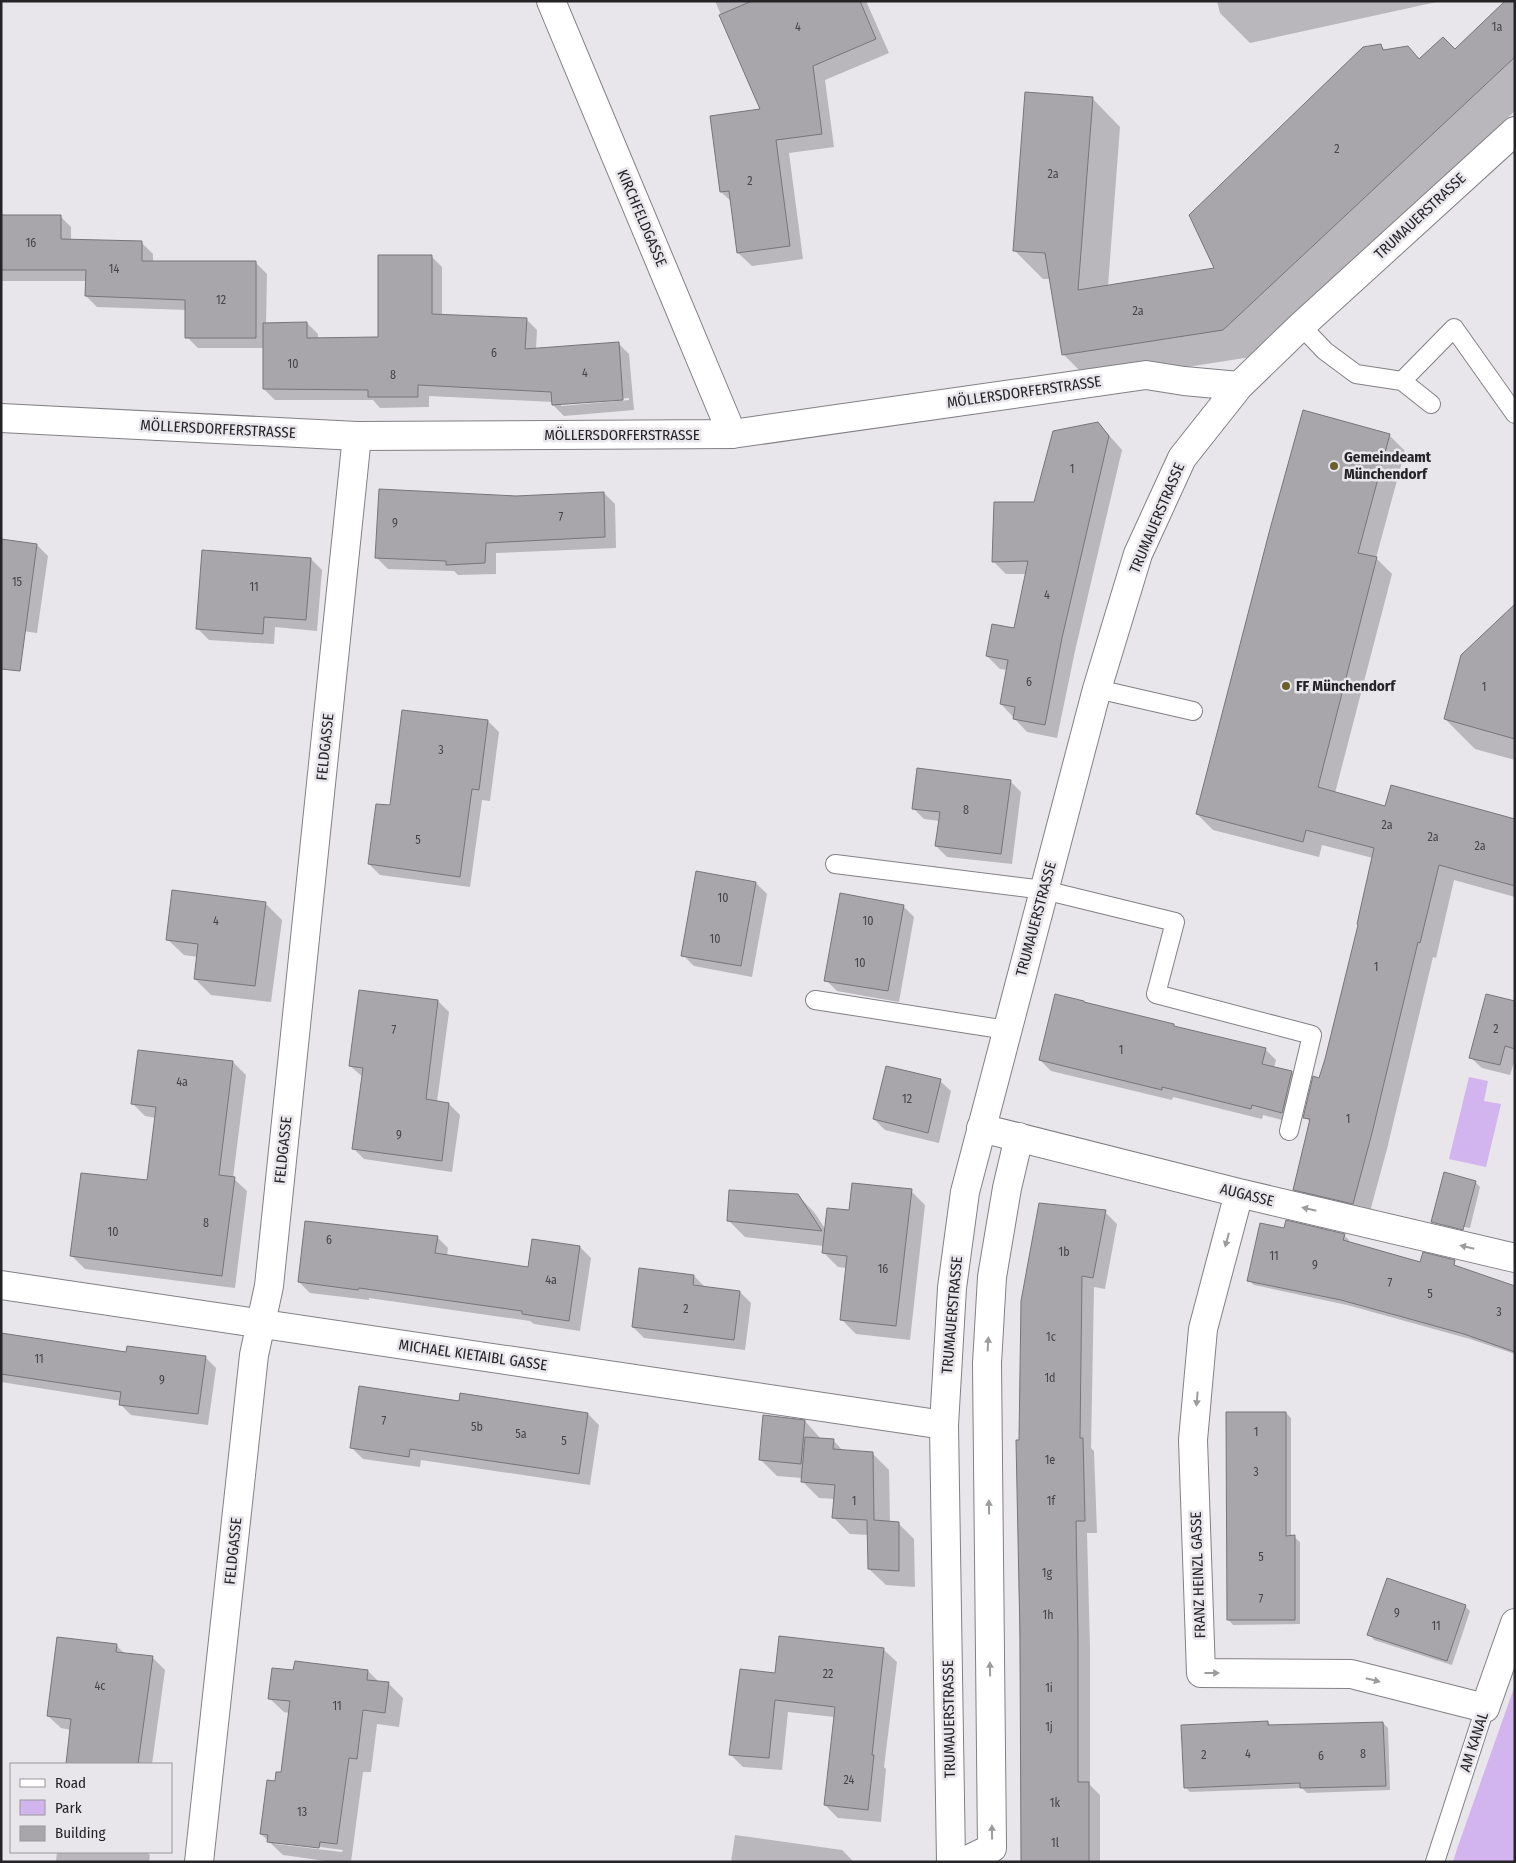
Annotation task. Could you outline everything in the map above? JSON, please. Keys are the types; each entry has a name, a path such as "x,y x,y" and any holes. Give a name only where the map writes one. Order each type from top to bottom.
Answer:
{"street":[{"name":"KIRCHFELDGASSE","path":"551,1 732,434"},
{"name":"TRUMAUERSTRASSE","path":"952,1862 944,1425 952,1288 965,1192 1097,689 1138,554 1182,458 1239,386 1301,326 1515,131"},
{"name":"MÖLLERSDORFERSTRASSE","path":"1,418 357,436 732,434 1146,375 1239,386"},
{"name":"FELDGASSE","path":"200,1862 254,1355 269,1286 357,436"},
{"name":"AUGASSE","path":"981,1128 1240,1193 1515,1258"},
{"path":"963,1862 992,1848 987,1363 992,1277 1007,1188 1019,1138"},
{"name":"FRANZ HEINZL GASSE","path":"1240,1193 1203,1329 1193,1440 1201,1673 1351,1674 1485,1708"},
{"name":"MICHAEL KIETAIBL GASSE","path":"1,1285 944,1425"},
{"name":"AM KANAL","path":"1485,1708 1515,1624"}],"lane":[{"path":"1301,326 1325,351 1356,374 1402,382 1431,404"},
{"path":"1402,382 1454,328 1515,414"},
{"path":"1097,689 1193,711"},
{"path":"835,864 1044,890 1175,922 1156,994 1312,1035 1289,1131"},
{"path":"815,1000 1007,1030"},
{"name":"AM KANAL","path":"1435,1862 1485,1708"}],"green space":[{"path":"1469,1077 1488,1081 1484,1101 1501,1104 1486,1167 1449,1159"},
{"path":"1515,1685 1515,1862 1453,1862 1457,1849"}],"building":[{"path":"752,1 860,1 876,39 813,66 822,134 776,140 790,246 737,253 729,191 720,192 710,116 760,109 719,15"},
{"path":"1505,1 1515,1 1515,57 1223,330 1062,355 1045,253 1013,251 1025,92 1093,97 1078,290 1214,268 1189,215 1363,47 1381,44 1383,50 1408,46 1419,59 1443,37 1455,49"},
{"path":"1,215 61,215 61,239 142,241 142,261 256,261 256,338 185,338 185,300 85,296 86,270 1,270"},
{"path":"378,255 432,255 432,314 527,318 525,349 619,342 623,400 552,405 551,392 418,385 418,397 368,397 368,390 263,389 263,323 307,322 307,338 378,337"},
{"path":"1303,410 1390,434 1358,553 1377,557 1318,787 1385,806 1391,785 1515,819 1515,886 1439,865 1353,1204 1293,1190 1310,1119 1303,1118 1313,1076 1319,1078 1325,1059 1358,925 1374,848 1306,830 1303,842 1196,814"},
{"path":"1098,422 1109,436 1062,638 1045,725 1013,719 1015,707 1000,704 1008,660 986,656 992,624 1014,628 1028,561 992,562 994,502 1034,502 1053,431"},
{"path":"379,489 516,496 604,492 605,537 486,543 485,563 446,565 446,561 375,558"},
{"path":"1,539 37,544 20,671 1,669"},
{"path":"202,550 311,558 306,620 264,617 263,634 196,629"},
{"path":"1515,604 1515,739 1444,719 1461,655"},
{"path":"402,710 488,720 479,790 472,789 460,877 368,864 376,804 390,805"},
{"path":"917,768 1011,780 1001,854 935,846 940,812 912,809"},
{"path":"696,871 756,882 741,966 681,956"},
{"path":"172,890 266,902 255,986 194,979 198,944 166,940"},
{"path":"840,893 904,905 888,991 824,981"},
{"path":"359,990 438,1000 426,1099 449,1103 442,1161 352,1149 363,1068 349,1066"},
{"path":"1055,994 1266,1048 1262,1064 1292,1071 1282,1113 1252,1105 1251,1109 1162,1087 1162,1090 1039,1060"},
{"path":"1486,994 1515,1001 1515,1049 1505,1046 1500,1065 1469,1058"},
{"path":"138,1050 233,1061 219,1175 235,1177 222,1276 70,1256 81,1173 147,1180 156,1107 131,1104"},
{"path":"886,1066 941,1079 928,1133 873,1119"},
{"path":"1444,1172 1476,1181 1463,1230 1431,1222"},
{"path":"852,1183 912,1189 896,1326 840,1320 847,1256 822,1253 827,1208 849,1210"},
{"path":"729,1190 798,1194 822,1231 727,1221"},
{"path":"1039,1203 1106,1210 1093,1278 1082,1276 1080,1438 1083,1438 1085,1521 1076,1521 1078,1782 1089,1782 1089,1862 1021,1862 1020,1636 1016,1440 1019,1440 1021,1301"},
{"path":"1286,1220 1345,1234 1343,1240 1420,1262 1423,1252 1455,1260 1454,1265 1515,1286 1515,1352 1464,1334 1341,1300 1247,1281 1260,1223 1284,1228"},
{"path":"305,1221 438,1236 435,1253 528,1267 532,1239 580,1246 569,1321 522,1314 522,1311 359,1288 358,1290 298,1282"},
{"path":"639,1268 694,1275 693,1285 740,1291 734,1340 632,1327"},
{"path":"1,1333 126,1352 127,1346 206,1356 198,1414 119,1405 121,1392 1,1374"},
{"path":"359,1386 459,1401 460,1393 588,1413 579,1474 410,1449 409,1457 350,1448"},
{"path":"1226,1412 1286,1412 1286,1536 1295,1535 1295,1620 1227,1620"},
{"path":"763,1415 805,1420 801,1464 759,1460"},
{"path":"805,1437 834,1439 833,1449 873,1452 874,1520 899,1522 899,1571 868,1569 867,1520 832,1518 835,1485 801,1482"},
{"path":"1387,1578 1466,1605 1447,1661 1367,1635"},
{"path":"779,1636 884,1648 868,1810 824,1805 835,1707 775,1700 769,1758 729,1755 740,1669 775,1673"},
{"path":"57,1637 117,1644 116,1652 153,1656 138,1763 66,1763 71,1719 47,1716"},
{"path":"295,1661 368,1670 367,1680 389,1682 385,1713 363,1710 357,1759 349,1758 337,1844 320,1842 319,1848 267,1842 268,1835 260,1834 267,1780 275,1781 276,1772 281,1772 290,1701 268,1699 272,1668 293,1670"},
{"path":"1268,1721 1268,1725 1383,1722 1386,1786 1300,1788 1300,1783 1184,1788 1181,1725"}],"place":[{"name":"Gemeindeamt Münchendorf","path":"1334,466"},
{"name":"FF Münchendorf","path":"1286,686"}]}
